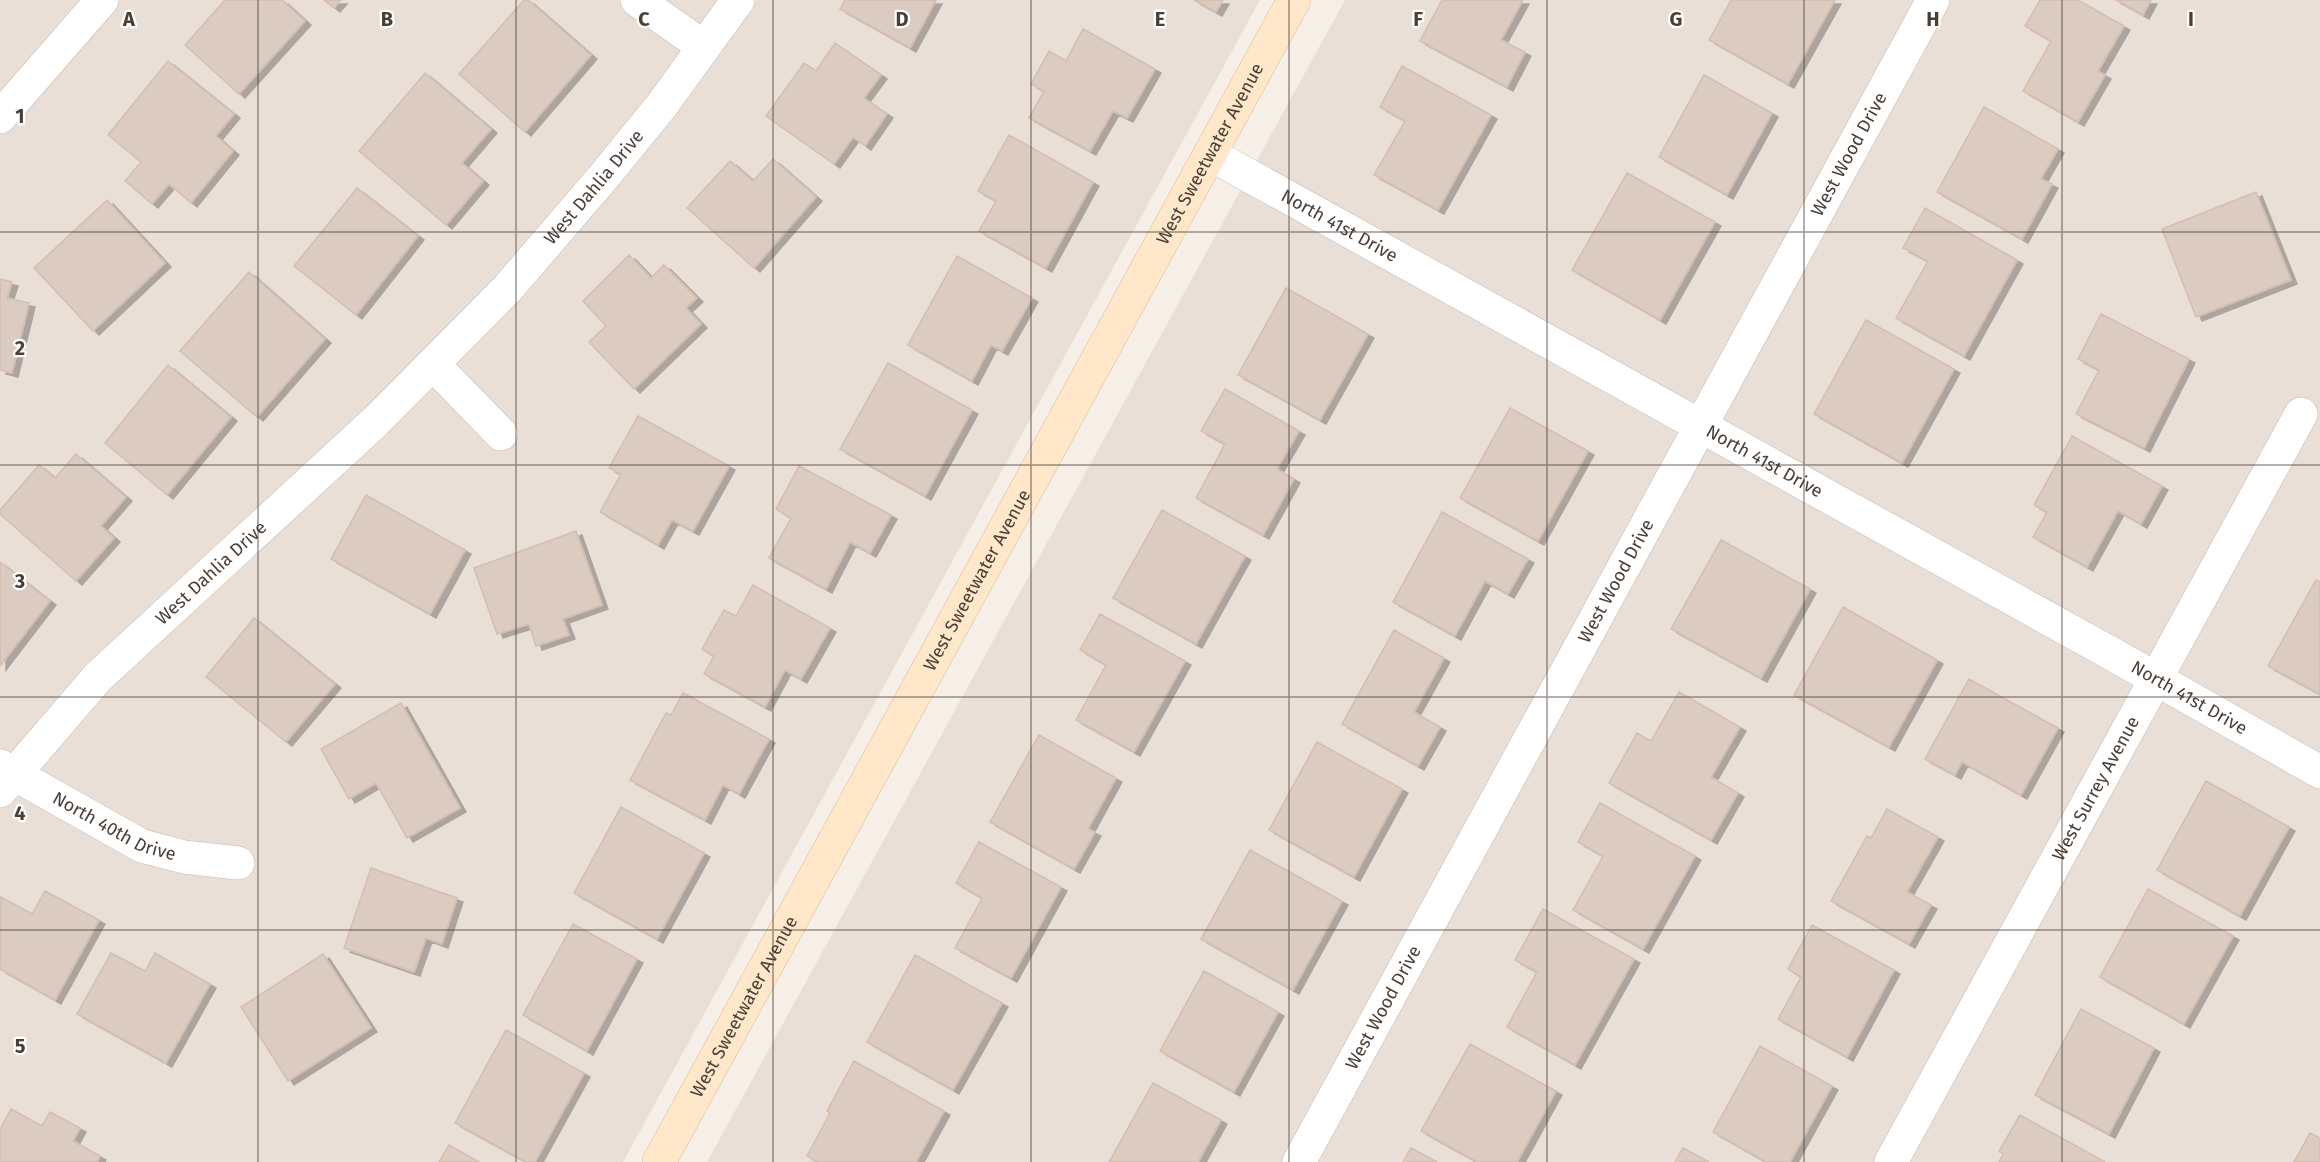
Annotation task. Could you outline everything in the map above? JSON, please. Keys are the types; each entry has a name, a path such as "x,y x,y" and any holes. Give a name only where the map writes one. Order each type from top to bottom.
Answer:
{"street":[{"path":"0,117 102,0"},
{"path":"637,0 704,47"},
{"name":"West Dahlia Drive","path":"4,777 98,678 376,421 508,288 662,105 738,0"},
{"name":"West Sweetwater Avenue","path":"660,1162 1294,0"},
{"name":"West Wood Drive","path":"1299,1162 1933,0"},
{"name":"North 41st Drive","path":"1210,154 2320,772"},
{"path":"434,364 501,434"},
{"name":"West Surrey Avenue","path":"1891,1162 2301,414"},
{"name":"North 40th Drive","path":"4,777 142,846 184,857 238,863"}],"shaded area":[{"path":"0,0 1260,0 623,1162 0,1162"},
{"path":"1345,0 2320,0 2320,1162 707,1162"}],"building":[{"path":"225,0 282,0 305,21 239,94 185,45"},
{"path":"324,0 341,0 334,8"},
{"path":"524,0 528,0 591,55 525,132 459,74"},
{"path":"845,0 936,0 910,48 840,9"},
{"path":"1194,0 1223,0 1216,12"},
{"path":"1442,0 1523,0 1501,40 1525,52 1507,87 1420,41"},
{"path":"1731,0 1835,0 1788,84 1709,40"},
{"path":"2040,0 2078,0 2124,26 2098,71 2105,75 2078,122 2023,91 2051,41 2025,26"},
{"path":"2116,0 2151,0 2143,15"},
{"path":"1083,29 1155,69 1127,118 1113,111 1090,151 1029,118 1044,91 1031,84 1049,51 1066,61"},
{"path":"835,43 881,75 864,98 887,114 865,146 853,137 834,164 766,116 804,63 816,71"},
{"path":"168,61 234,114 216,136 233,151 191,203 169,184 152,204 125,181 141,162 108,135"},
{"path":"1402,66 1491,115 1438,210 1374,175 1405,121 1380,107"},
{"path":"425,73 491,129 462,163 483,181 446,225 359,151"},
{"path":"1704,75 1772,113 1727,195 1659,157"},
{"path":"1984,107 2058,149 2041,179 2052,184 2022,239 1937,192"},
{"path":"1009,135 1093,182 1046,268 979,231 996,201 978,191"},
{"path":"773,159 816,197 754,268 687,208 730,161 753,181"},
{"path":"1627,173 1715,222 1660,320 1572,270"},
{"path":"357,188 418,236 356,315 294,266"},
{"path":"2256,192 2291,280 2196,317 2162,229"},
{"path":"107,200 165,263 93,331 34,268"},
{"path":"1925,208 2017,260 1964,356 1896,318 1928,261 1903,248"},
{"path":"629,255 651,278 664,265 697,298 686,308 701,324 634,389 589,342 606,326 583,301"},
{"path":"957,256 1032,298 1002,351 991,345 972,381 908,345"},
{"path":"249,272 325,339 257,417 180,351"},
{"path":"0,279 12,282 7,298 29,303 12,373 0,370"},
{"path":"1286,288 1368,334 1320,420 1238,375"},
{"path":"2101,314 2189,359 2144,448 2076,414 2099,370 2078,359"},
{"path":"1866,320 1954,369 1902,463 1814,414"},
{"path":"888,363 972,410 925,496 840,449"},
{"path":"168,365 231,417 167,495 105,443"},
{"path":"1225,389 1299,431 1277,469 1294,479 1263,535 1196,498 1225,444 1201,431"},
{"path":"1510,408 1588,451 1538,541 1460,498"},
{"path":"638,416 729,466 693,531 672,520 658,545 600,512 621,474 609,468"},
{"path":"2072,436 2162,486 2141,524 2118,511 2087,567 2033,537 2047,512 2034,505"},
{"path":"76,454 126,497 101,526 114,538 76,581 0,514 0,510 39,465 55,478"},
{"path":"799,466 891,515 870,553 850,542 826,589 769,558 791,518 776,509"},
{"path":"366,495 465,550 430,614 331,559"},
{"path":"1162,510 1245,556 1196,644 1113,598"},
{"path":"1442,512 1528,559 1508,594 1485,581 1455,636 1393,602"},
{"path":"576,531 602,605 563,619 569,635 536,646 529,624 497,634 474,568"},
{"path":"1721,540 1810,589 1761,678 1671,629"},
{"path":"0,562 50,601 0,666"},
{"path":"2316,580 2320,582 2320,694 2268,666"},
{"path":"753,585 830,628 801,679 785,670 765,707 704,674 714,656 702,649 724,610 736,616"},
{"path":"1843,607 1937,660 1889,747 1794,695"},
{"path":"1100,614 1185,661 1134,752 1076,720 1106,665 1080,650"},
{"path":"254,618 335,684 286,742 206,677"},
{"path":"1394,630 1444,658 1414,712 1440,727 1418,766 1342,724"},
{"path":"1969,679 2058,728 2021,795 1962,762 1955,775 1925,759"},
{"path":"1679,692 1740,727 1711,777 1738,793 1711,840 1609,783 1637,733 1651,741"},
{"path":"683,693 769,739 739,794 723,785 705,820 630,780 666,713 671,715"},
{"path":"401,703 460,808 407,838 376,783 349,799 321,749"},
{"path":"1039,735 1116,778 1088,829 1095,832 1074,869 990,822"},
{"path":"1317,742 1402,789 1354,877 1269,830"},
{"path":"2206,781 2289,827 2240,916 2157,870"},
{"path":"1600,803 1695,856 1643,949 1573,910 1603,856 1578,842"},
{"path":"621,807 704,853 657,939 574,893"},
{"path":"1887,809 1938,837 1907,892 1931,905 1909,944 1831,901 1867,836 1871,838"},
{"path":"979,842 1061,887 1011,978 955,948 982,898 956,883"},
{"path":"1250,850 1342,901 1293,990 1201,939"},
{"path":"371,868 457,898 442,944 426,938 414,972 344,948"},
{"path":"2148,889 2233,936 2184,1024 2100,977"},
{"path":"45,891 99,920 55,1000 0,969 1,897 32,914"},
{"path":"1543,909 1634,959 1575,1065 1507,1027 1537,972 1515,960"},
{"path":"573,924 637,959 587,1051 523,1015"},
{"path":"1812,925 1894,970 1847,1057 1778,1019 1801,977 1788,969"},
{"path":"111,953 145,971 155,953 210,984 166,1063 77,1014"},
{"path":"323,954 371,1028 288,1081 241,1007"},
{"path":"915,955 1002,1003 953,1090 867,1042"},
{"path":"1204,971 1278,1012 1234,1092 1160,1051"},
{"path":"2081,1009 2154,1048 2109,1134 2035,1095"},
{"path":"506,1030 584,1073 535,1162 526,1162 455,1123"},
{"path":"1470,1044 1556,1091 1517,1162 1477,1162 1421,1131"},
{"path":"1760,1046 1832,1086 1790,1162 1766,1162 1713,1132"},
{"path":"854,1061 944,1111 916,1162 818,1162 807,1156 830,1113 827,1111"},
{"path":"1153,1083 1221,1120 1198,1162 1109,1162"},
{"path":"11,1109 42,1126 50,1112 80,1128 73,1141 100,1156 97,1162 0,1162 0,1129"},
{"path":"2020,1115 2105,1162 1999,1162 2003,1154 1999,1151"},
{"path":"2310,1133 2320,1138 2320,1162 2294,1162"},
{"path":"449,1145 479,1162 439,1162"},
{"path":"1411,1148 1437,1162 1403,1162"},
{"path":"1683,1148 1709,1162 1675,1162"}]}
